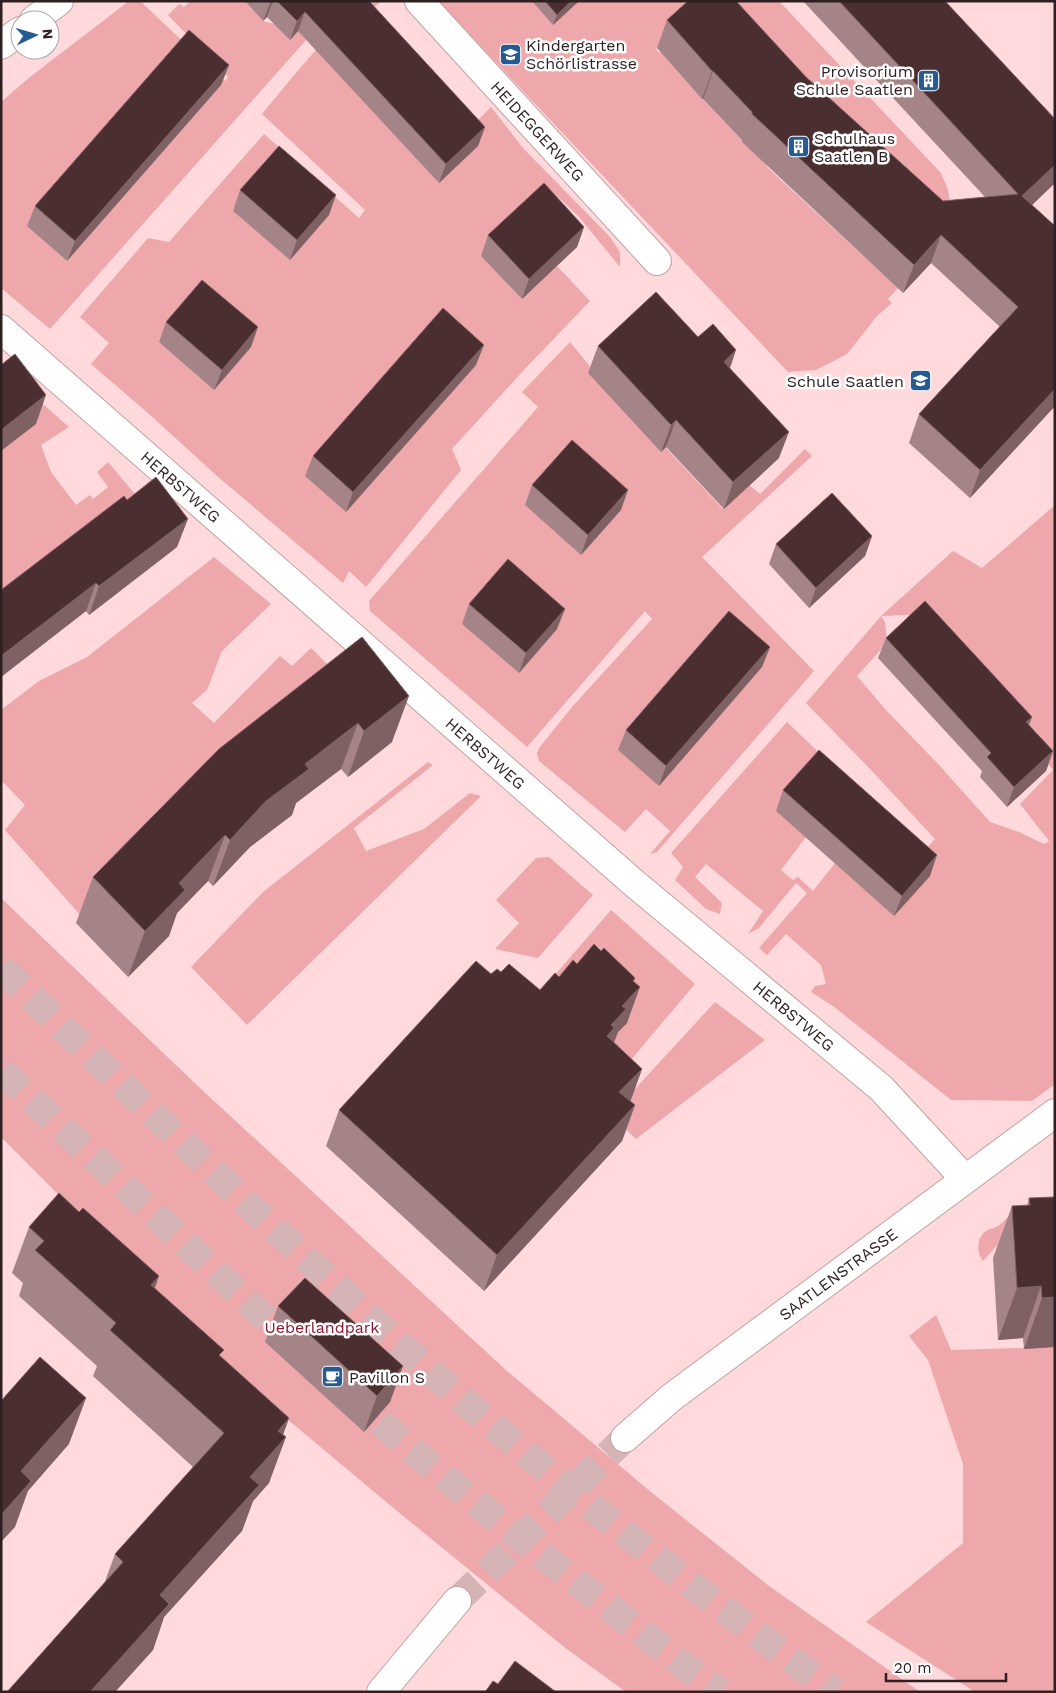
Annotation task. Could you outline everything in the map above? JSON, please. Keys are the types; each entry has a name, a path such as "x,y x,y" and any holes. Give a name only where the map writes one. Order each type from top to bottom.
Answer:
{"street":[{"path":"47,10 59,1"},
{"name":"HEIDEGGERWEG","path":"419,1 657,261"},
{"name":"HERBSTWEG","path":"1,329 635,884 881,1088 965,1179"},
{"name":"SAATLENSTRASSE","path":"625,1438 672,1397 1055,1113"},
{"path":"381,1692 457,1601"}],"green space":[{"path":"129,1 140,1 225,81 228,77 168,15 179,4 184,7 191,1 245,1 263,21 274,24 307,23 315,30 50,329 1,288 1,102 52,60 60,60 60,54","holes":["195,114 67,261 28,226"]},
{"path":"363,1 381,1 359,23 465,133 491,107 523,148 610,237 620,252 620,267 579,217 555,194 541,209 481,255 522,299 557,266 590,301 452,449 461,470 366,587 349,571 343,583 217,476 91,364 109,343 80,317 148,238 169,242 264,134 359,218 365,210 262,114 323,42"},
{"path":"438,1 779,1 941,173 948,190 951,208 703,6 656,49 659,53 661,52 742,142 770,161 766,165 769,169 898,288 888,299 892,303 877,316 847,354 816,370 788,372"},
{"path":"570,342 592,369 723,509 749,485 760,494 805,449 812,456 702,557 814,671 657,852 650,854 670,831 646,809 625,832 539,761 537,754 539,748 572,707 652,619 645,611 527,747 370,611 369,601 538,407 522,392"},
{"path":"1,367 69,427 41,445 51,472 76,505 90,495 93,499 108,487 97,472 108,462 145,506 1,611"},
{"path":"1055,505 1055,1084 1032,1101 951,1100 833,1006 811,992 815,986 826,984 821,965 786,934 767,955 759,948 807,893 796,883 759,928 748,934 763,911 706,864 695,877 722,903 720,914 706,909 675,880 683,867 671,853 787,722 851,783 781,870 793,880 798,877 813,891 835,863 894,915 929,876 914,861 935,839 806,703 881,616 953,551 982,568","holes":["926,614 1037,733 1029,740 1053,770 1020,804 1049,841 1044,844 1019,832 990,822 885,709 857,676 887,643 885,622 881,616"]},
{"path":"214,557 271,604 222,651 207,690 192,703 214,723 280,656 292,666 311,648 346,683 82,917 5,830 25,805 1,780 1,710 39,681 87,657"},
{"path":"428,762 433,765 354,828 366,851 424,829 470,793 481,796 247,1025 191,967 263,892"},
{"path":"549,857 593,895 538,958 495,949 519,923 496,900 536,858"},
{"name":"Ueberlandpark","path":"1,898 201,1089 507,1371 651,1492 769,1586 920,1692 626,1692 564,1647 256,1393 1,1137"},
{"path":"611,910 695,984 630,1061 611,1041 626,1022 547,984"},
{"path":"715,1002 765,1040 636,1139 611,1115"},
{"path":"1010,1215 1001,1241 983,1261 978,1247 980,1238 986,1231 998,1226"},
{"path":"936,1315 951,1350 1055,1347 1055,1692 975,1692 866,1622 963,1543 963,1464 928,1360 909,1336"}],"building":[{"path":"277,1 369,1 485,127 446,164 305,12 297,21"},
{"path":"545,1 571,1 557,15"},
{"path":"688,1 736,1 806,77 943,201 1018,194 839,1 945,1 1055,119 1055,165 1022,196 1055,226 1055,389 980,470 919,414 1018,307 941,235 914,265 752,114 667,20"},
{"path":"189,30 229,65 75,241 35,206"},
{"path":"279,146 336,195 297,240 240,190"},
{"path":"544,183 584,227 529,279 488,235"},
{"path":"202,280 258,327 222,370 166,322"},
{"path":"656,292 698,337 713,324 736,350 724,362 789,432 733,482 676,420 671,425 598,346"},
{"path":"443,308 484,345 353,492 313,456"},
{"path":"15,354 46,395 1,430 1,365"},
{"path":"572,440 628,490 588,535 532,485"},
{"path":"156,477 188,519 99,586 96,583 1,656 1,590 124,496 127,500"},
{"path":"832,493 872,536 816,588 776,544"},
{"path":"508,559 565,609 526,653 469,604"},
{"path":"925,601 1032,717 1026,722 1053,751 1014,787 987,757 991,753 886,638"},
{"path":"729,611 770,647 666,766 626,730"},
{"path":"362,637 409,696 364,731 358,723 305,764 309,769 266,801 230,840 225,835 179,883 185,890 145,931 93,877 219,749"},
{"path":"819,750 937,855 902,896 783,790"},
{"path":"594,944 601,951 604,948 635,978 633,981 640,987 622,1006 626,1009 611,1025 614,1028 607,1036 642,1069 619,1092 635,1105 497,1255 339,1110 476,961 491,974 497,969 501,972 509,964 540,990 555,973 559,977 573,960 577,964"},
{"path":"59,1193 79,1212 83,1208 159,1276 151,1285 224,1350 219,1355 289,1418 278,1431 286,1437 250,1477 259,1485 160,1595 169,1604 90,1692 7,1692 123,1562 115,1554 224,1433 110,1330 116,1323 35,1250 44,1241 29,1227"},
{"path":"1055,1197 1055,1297 1042,1298 1041,1286 1017,1288 1012,1206 1030,1205 1029,1198"},
{"path":"305,1278 403,1366 377,1396 278,1306"},
{"path":"40,1357 86,1398 21,1471 31,1481 1,1515 1,1401"},
{"path":"515,1661 556,1692 485,1692 493,1681 498,1684"}],"tunnel":[{"path":"1,968 257,1212 361,1309 464,1401 620,1529 835,1692"},
{"path":"1,1071 299,1350"},
{"path":"348,1394 431,1466 516,1535 721,1692"},
{"path":"457,1601 625,1438"}],"place":[{"name":"Kindergarten Schörlistrasse","path":"510,54"},
{"name":"Provisorium Schule Saatlen","path":"929,80"},
{"name":"Schulhaus Saatlen B","path":"798,147"},
{"name":"Schule Saatlen","path":"920,381"},
{"name":"Pavillon S","path":"333,1377"}]}
